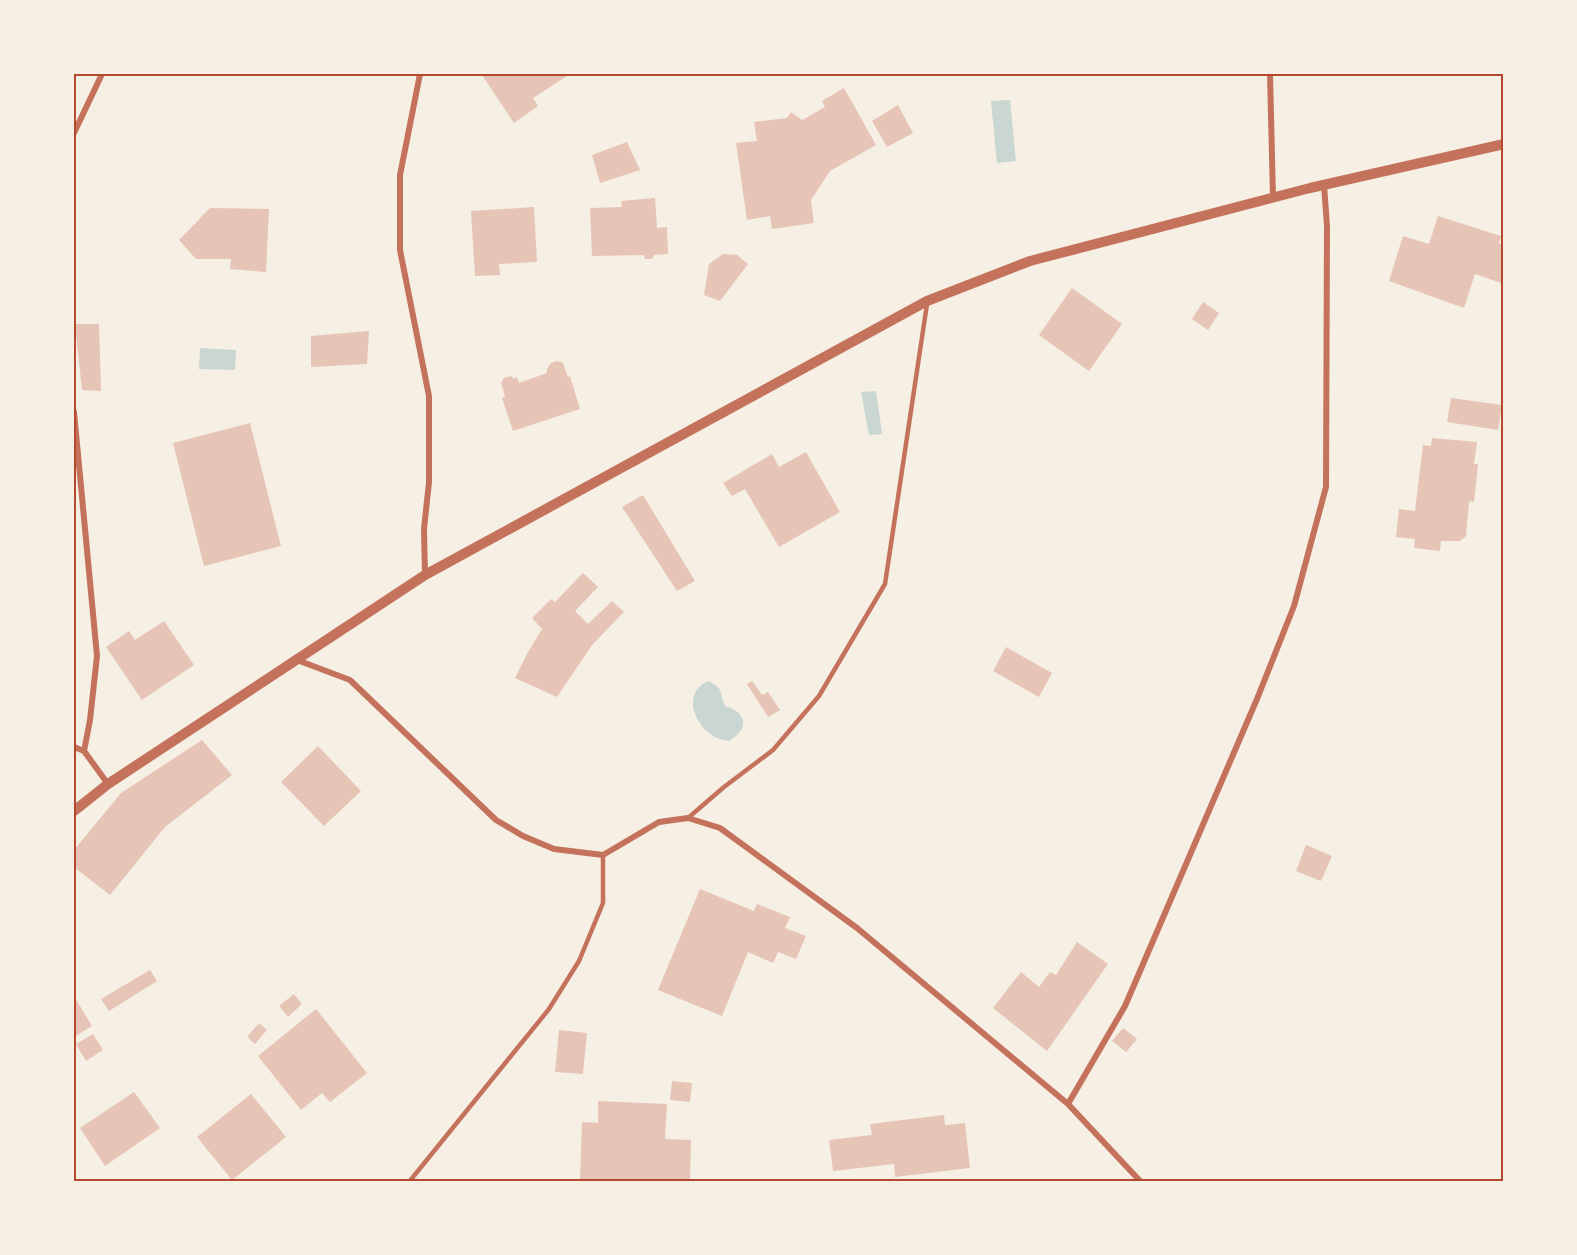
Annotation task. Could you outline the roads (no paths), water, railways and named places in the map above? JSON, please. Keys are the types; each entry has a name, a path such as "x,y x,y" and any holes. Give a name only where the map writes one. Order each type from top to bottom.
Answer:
{"street":[{"path":"74,133 102,74"},
{"path":"420,74 400,175 400,250 429,396 429,482 424,530 425,575"},
{"path":"1270,74 1273,198"},
{"path":"74,811 108,784 425,575 927,301 1030,261 1324,185 1503,144"},
{"path":"1068,1104 1125,1006 1257,699 1294,606 1326,487 1327,226 1324,185"},
{"path":"74,412 97,656 84,751"},
{"path":"297,660 350,680 496,820 523,836 554,849 603,855 659,822 688,818 720,828 857,928 1068,1104 1142,1182"},
{"path":"74,747 84,751 108,784"}],"lane":[{"path":"688,818 772,750 819,696 885,584 927,301"},
{"path":"409,1182 549,1009 579,961 603,903 603,855"}]}
